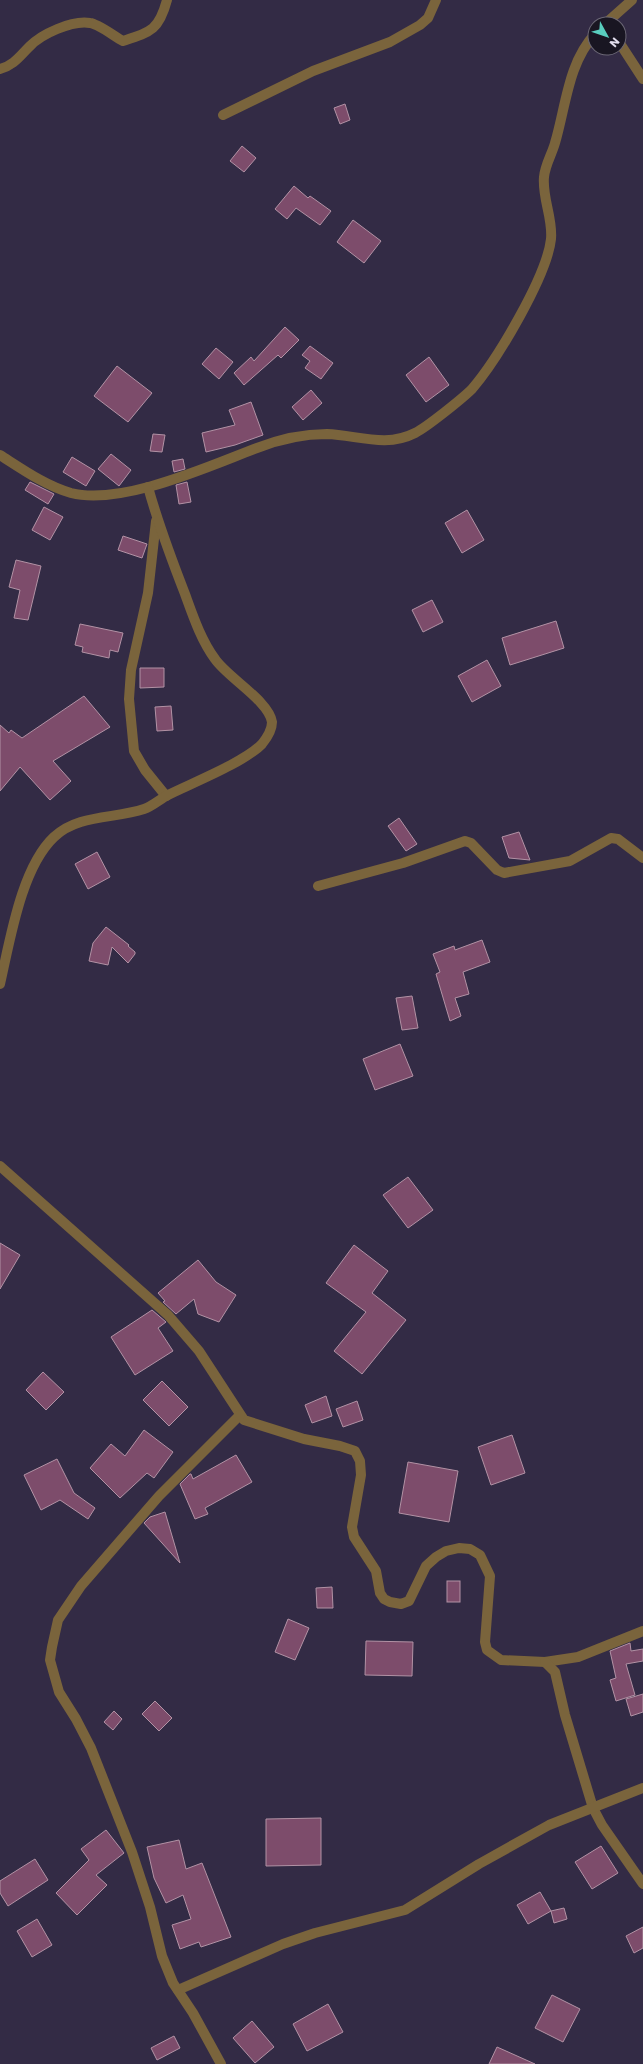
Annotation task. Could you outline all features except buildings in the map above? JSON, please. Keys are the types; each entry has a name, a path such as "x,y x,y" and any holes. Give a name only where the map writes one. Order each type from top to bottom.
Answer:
{"street":[{"path":"0,69 10,66 29,46 46,33 78,23 92,23 123,41 147,33 158,23 167,0"},
{"path":"223,115 313,71 390,42 420,25 428,18 436,0"},
{"path":"614,16 632,0"},
{"path":"0,455 41,480 71,493 93,495 148,486 280,439 303,435 323,434 382,442 402,438 416,433 470,390 486,370 526,306 549,252 551,223 545,196 544,176 555,144 573,70 580,55 587,45"},
{"path":"627,54 643,79"},
{"path":"0,984 21,898 38,857 54,837 74,823 125,814 147,808 166,796 222,768 261,745 269,734 272,722 265,708 215,660 201,636 156,519 148,486"},
{"path":"156,519 148,593 131,670 129,699 134,751 145,770 166,796"},
{"path":"318,886 403,863 465,842 471,843 497,870 504,873 570,861 611,838 618,839 643,858"},
{"path":"0,1166 168,1316 199,1351 244,1420 304,1439 347,1447 355,1451 360,1461 362,1475 352,1527 354,1537 376,1571 380,1593 384,1599 401,1604 409,1601 426,1566 436,1557 446,1551 459,1548 470,1549 480,1555 490,1576 485,1642 487,1650 501,1660 545,1662 578,1657 643,1631"},
{"path":"221,2064 173,1982 162,1956 144,1886 110,1795 91,1748 76,1719 59,1692 50,1660 58,1620 81,1586 159,1496 240,1415"},
{"path":"545,1662 555,1672 565,1715 593,1808 602,1825 643,1884"},
{"path":"178,1990 283,1944 315,1933 405,1910 479,1864 550,1825 643,1788"}]}
